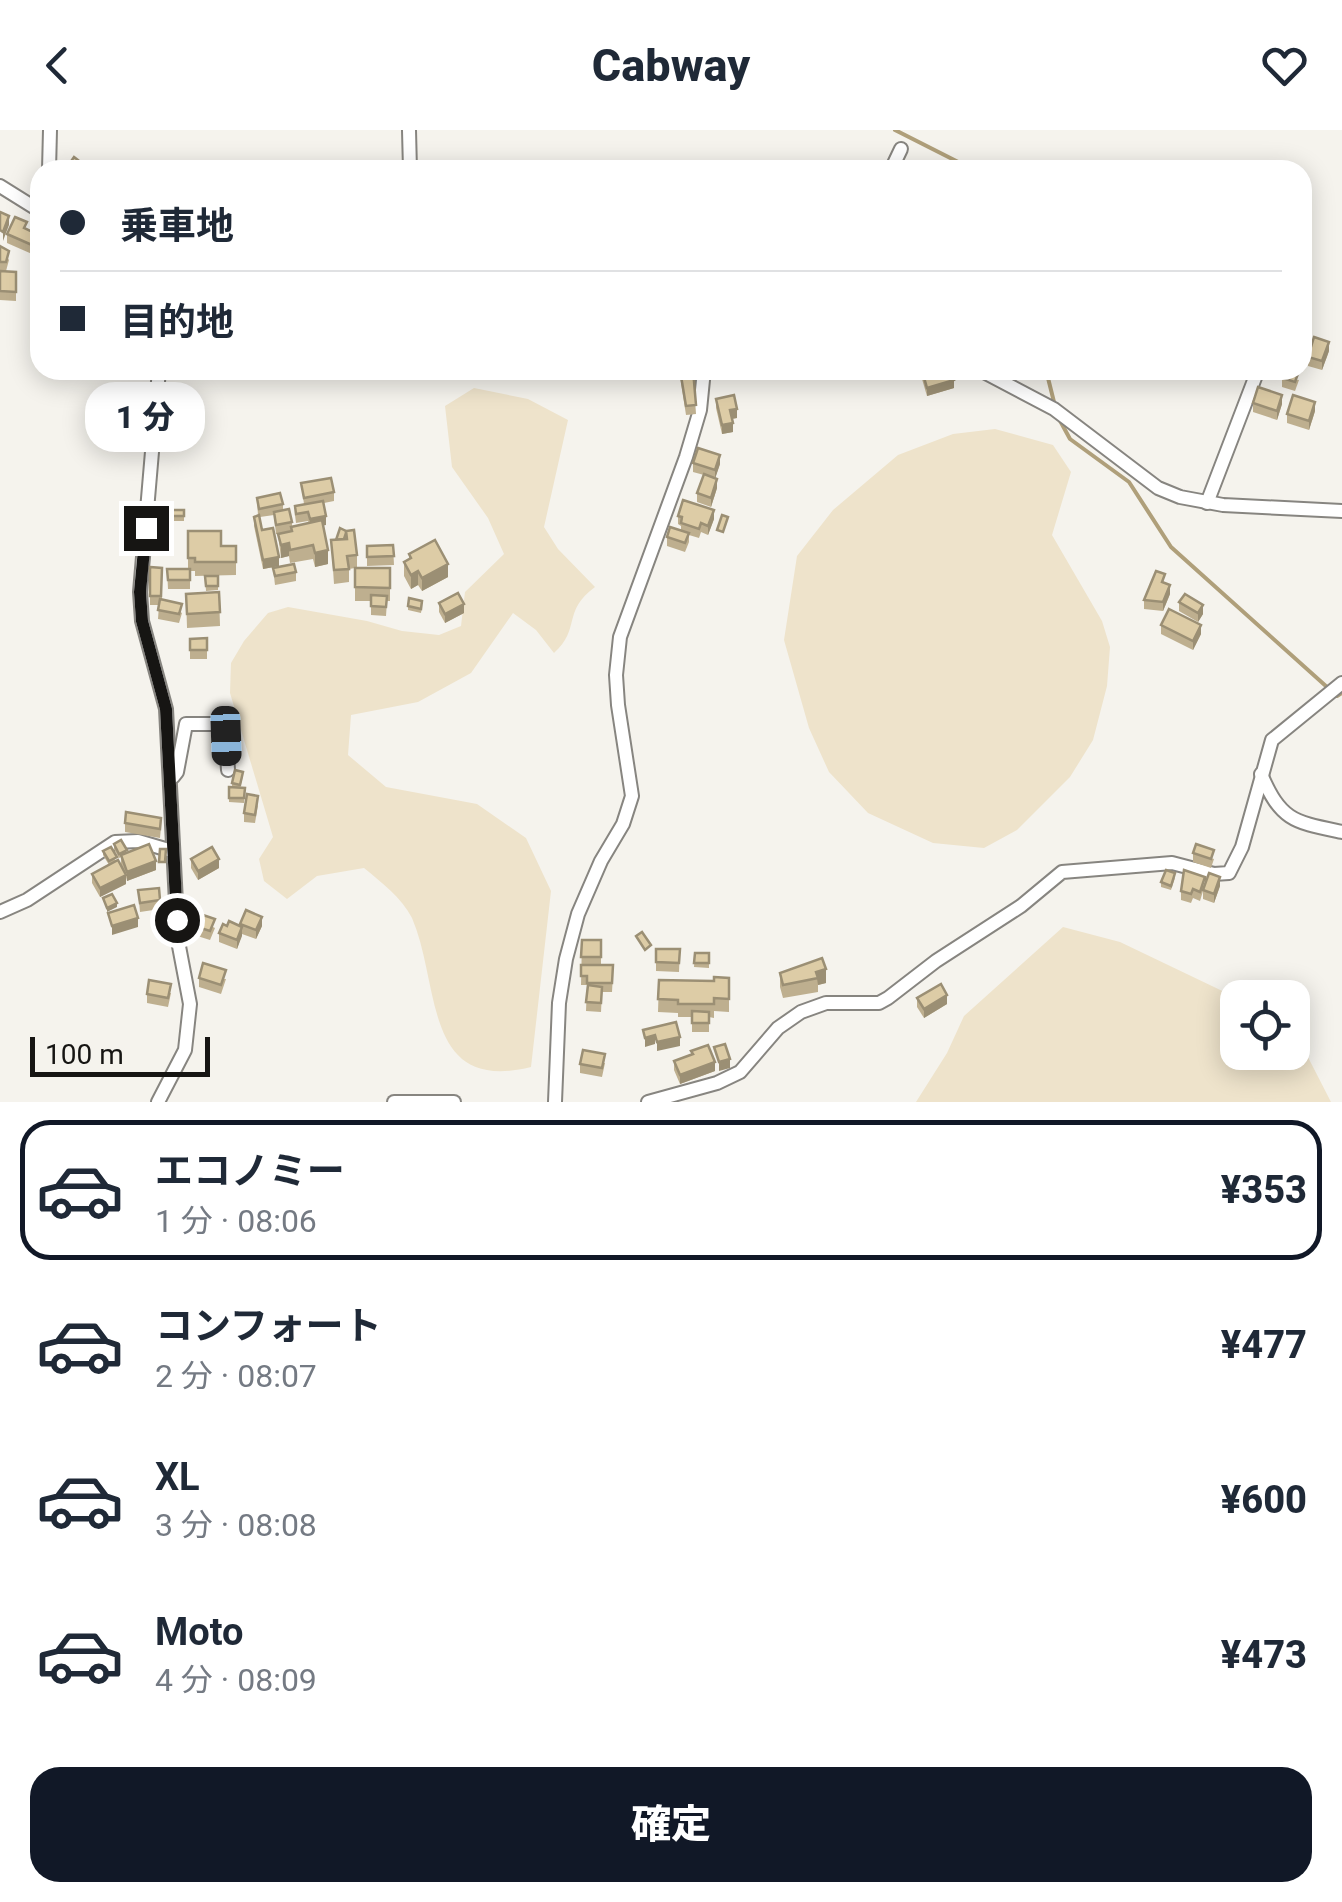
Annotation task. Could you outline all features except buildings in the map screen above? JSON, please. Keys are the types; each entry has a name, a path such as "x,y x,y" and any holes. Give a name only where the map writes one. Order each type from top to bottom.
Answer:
{"street":[{"path":"50,130 50,160"},
{"path":"410,130 410,160"},
{"path":"895,160 901,148"},
{"path":"0,186 30,204"},
{"path":"158,1102 185,1050 190,1004 178,941 166,709 148,645 140,592 159,380"},
{"path":"555,1102 566,959 578,914 632,796 618,705 620,637 686,456 700,410 703,380"},
{"path":"999,380 1054,409 1158,488 1207,503 1342,510"},
{"path":"1207,503 1254,380"},
{"path":"648,1102 717,1083 740,1072 778,1028 801,1012 826,1003 879,1003 888,998 936,961 1021,906 1062,872 1172,863 1214,874 1229,873 1242,847 1272,740 1342,683"},
{"path":"171,779 178,772 186,724 226,724 228,770"},
{"path":"1261,774 1273,802 1288,818 1342,832"},
{"path":"0,912 27,900 115,842 138,841 172,850"},
{"path":"394,1102 454,1102"}],"shaded area":[{"path":"474,388 528,399 568,420 544,527 558,549 595,587 578,604 567,636 554,653 536,630 513,613 471,673 418,702 351,715 348,755 386,787 477,804 526,838 551,891 531,1067 496,1071 471,1065 453,1049 442,1028 412,918 397,897 371,873 364,868 317,876 287,899 264,881 259,859 273,837 230,693 231,663 244,641 268,613 288,607 402,631 439,635 461,626 465,592 504,554 488,518 452,467 445,406"},
{"path":"995,429 1053,445 1071,472 1052,535 1102,621 1110,647 1107,686 1093,740 1070,777 1017,830 984,848 933,843 868,813 829,772 809,728 784,640 797,556 833,510 898,455 953,434"},
{"path":"1063,927 1120,942 1220,990 1220,1070 1310,1070 1310,1061 1331,1102 916,1102 947,1053 964,1016"}],"waterway":[{"path":"895,130 954,160"},
{"path":"1048,380 1054,402"},
{"path":"1058,417 1070,439 1129,482 1171,547 1337,696 1342,693"}],"route":[{"path":"146,528 140,592 142,621 166,709 177,920"}]}
